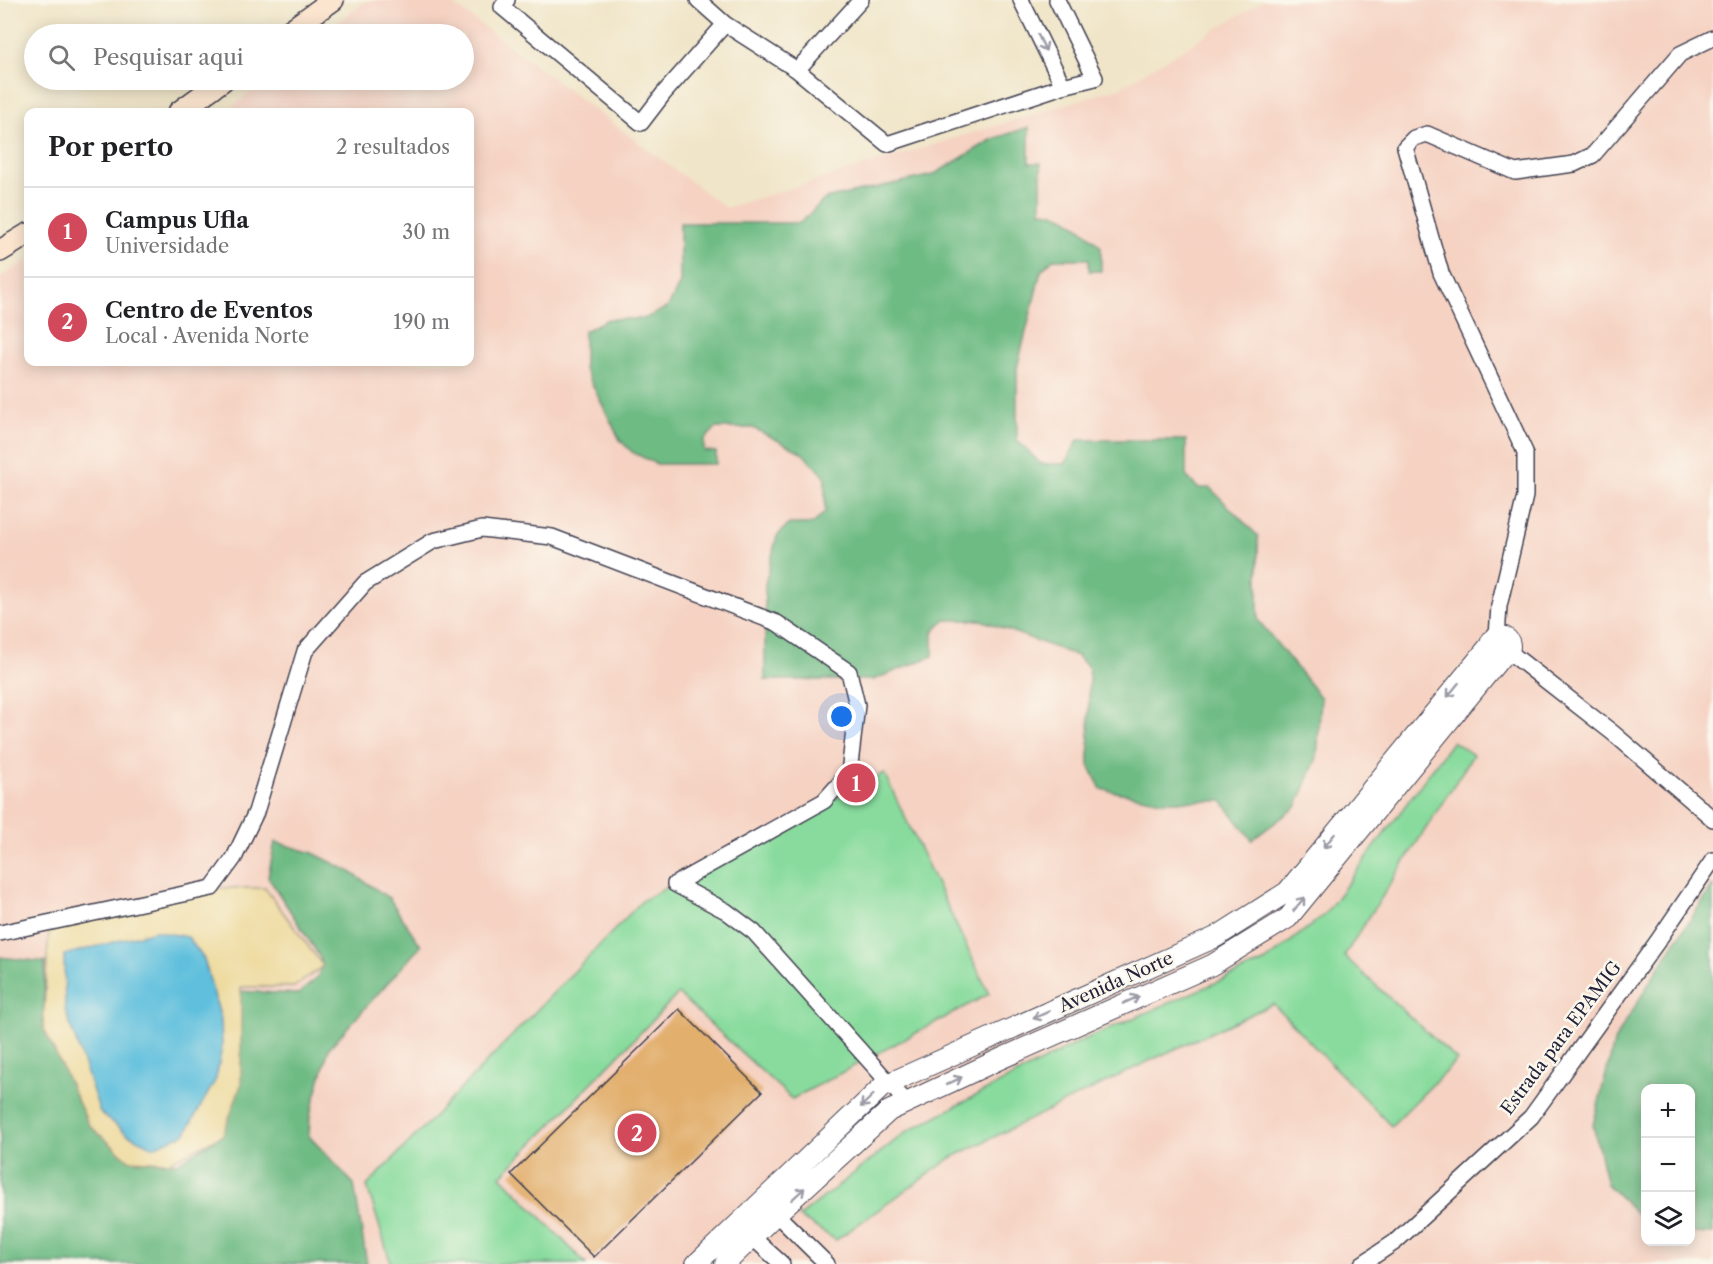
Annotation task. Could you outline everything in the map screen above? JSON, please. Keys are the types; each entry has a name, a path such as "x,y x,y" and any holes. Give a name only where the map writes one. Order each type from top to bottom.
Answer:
{"main road":[{"path":"299,24 333,0"},
{"path":"184,108 209,90"},
{"path":"0,251 24,236"}],"street":[{"path":"507,0 502,7 641,123 664,93 725,24"},
{"path":"698,0 725,24 796,70 887,144 1063,86 1095,78 1057,0"},
{"path":"796,70 861,0"},
{"path":"1021,0 1063,86"},
{"path":"1713,38 1680,54 1593,155 1574,164 1515,172 1427,134 1414,138 1405,147 1441,273 1525,452 1525,496 1499,606 1499,647 1613,733 1713,819"},
{"path":"0,933 212,888 234,858 256,812 305,651 366,583 433,541 482,529 552,537 777,622 849,672 857,705 849,773 824,801 675,884 726,911 754,932 908,1102"},
{"name":"Avenida Norte","path":"696,1264 883,1086 1216,937 1287,892 1499,647"},
{"name":"Avenida Norte","path":"725,1264 752,1236 889,1111 1212,965 1288,918 1499,647"},
{"name":"Estrada para EPAMIG","path":"1362,1264 1395,1242 1531,1117 1713,861"},
{"path":"776,1214 826,1264"},
{"path":"752,1236 782,1264"}],"shaded area":[{"path":"367,0 448,0 726,208 1119,88 1264,0 1713,0 1713,1264 0,1264 0,478 3,475 0,471 0,278 24,262 24,366 474,366 474,108 230,108 253,90 474,90 474,24 336,24"}],"green space":[{"path":"1029,127 1029,163 1041,163 1041,211 1066,218 1101,247 1101,271 1089,271 1089,259 1053,259 1041,271 1017,368 1017,440 1041,464 1065,464 1078,440 1186,440 1186,476 1198,488 1210,488 1258,536 1258,620 1321,698 1317,757 1297,806 1252,840 1222,801 1162,801 1101,789 1089,765 1089,668 1077,656 981,620 945,620 933,632 933,656 873,680 765,680 765,584 777,536 789,524 813,524 825,512 825,476 801,452 753,428 716,428 704,440 704,451 716,452 716,464 656,464 632,452 620,440 584,368 584,331 608,319 644,319 668,307 680,283 680,223 800,223 825,199 933,175 993,139"},
{"path":"1453,741 1473,755 1344,956 1457,1060 1391,1126 1273,1004 1151,1060 951,1158 836,1240 799,1217 906,1132 1083,1040 1266,961 1325,914"},
{"path":"884,773 989,994 792,1099 678,994 501,1176 586,1264 391,1264 367,1186 643,900"},
{"path":"275,842 313,853 349,871 389,898 421,946 329,1048 310,1115 309,1136 354,1184 367,1264 0,1264 0,957 45,962 43,1027 89,1125 129,1160 178,1163 223,1135 236,991 298,994 319,974 320,957 268,877"},
{"path":"1713,886 1713,1234 1695,1233 1695,1084 1641,1084 1641,1218 1607,1184 1593,1125 1615,1039 1669,951"}],"sand":[{"path":"212,888 265,888 323,966 294,987 241,987 241,1085 223,1135 169,1162 129,1160 89,1125 43,1027 49,928"}],"water":[{"path":"155,931 188,937 204,959 221,1019 222,1047 216,1079 185,1134 153,1147 127,1134 100,1112 65,1009 64,955"}],"building":[{"path":"679,1009 762,1092 594,1257 511,1174"}],"place":[{"name":"Campus Ufla","path":"856,783"},
{"name":"Centro de Eventos","path":"637,1133"}]}
